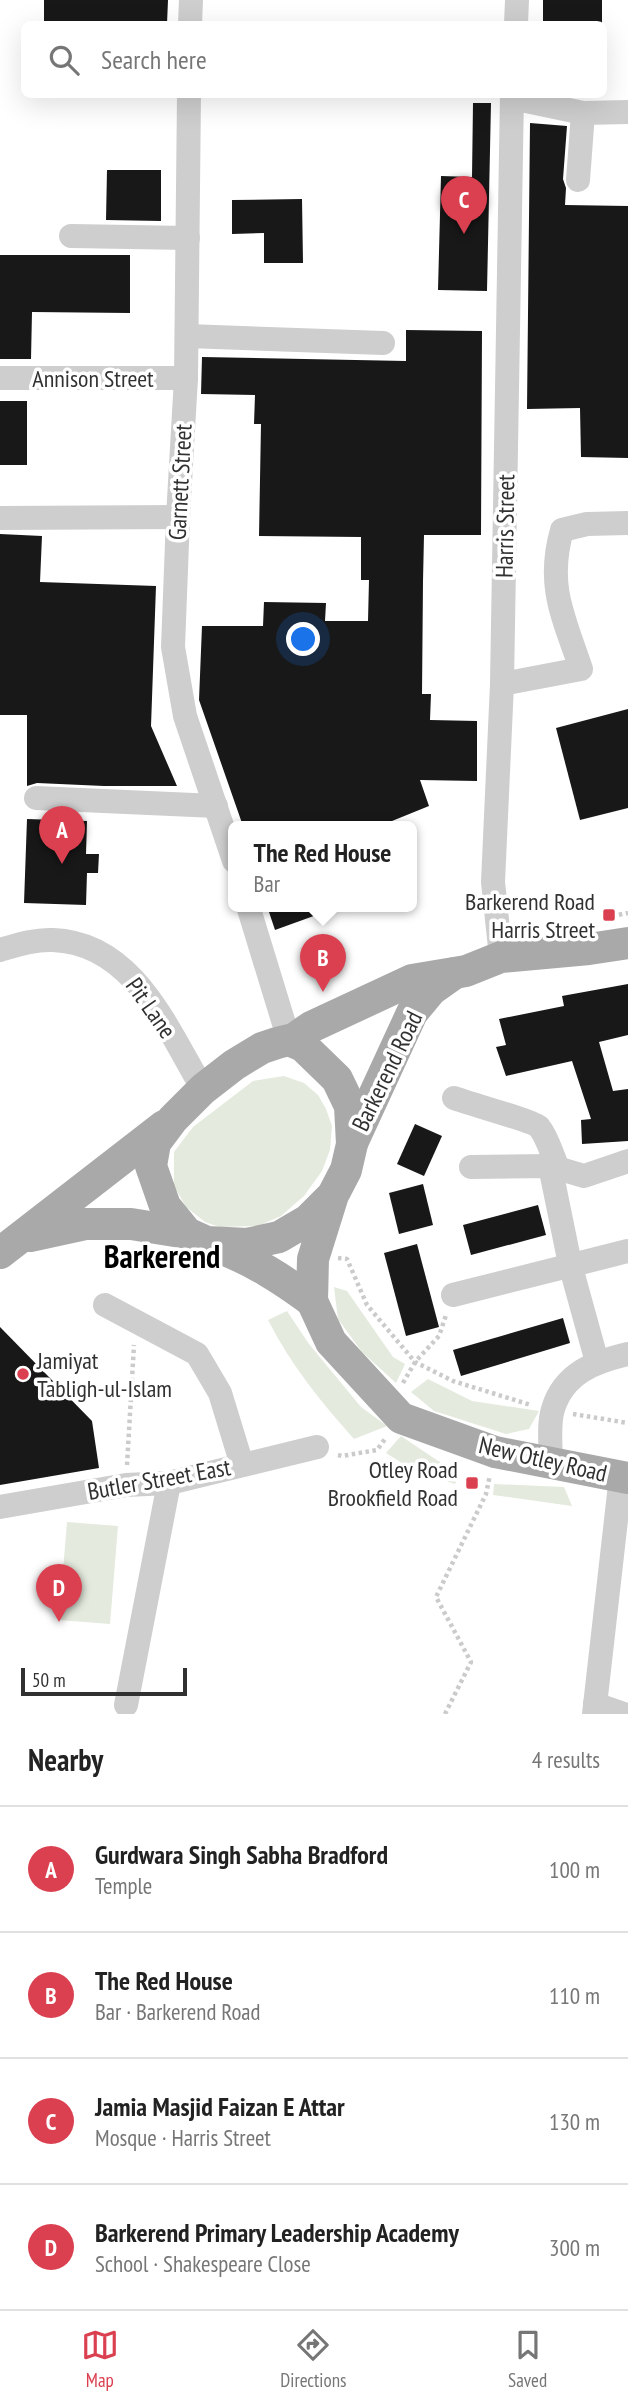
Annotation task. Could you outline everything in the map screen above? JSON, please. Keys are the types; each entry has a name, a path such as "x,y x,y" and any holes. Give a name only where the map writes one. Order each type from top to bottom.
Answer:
{"main road":[{"name":"Barkerend Road","path":"290,1040 311,1027 412,980 466,971 501,957 589,950 628,943"},
{"name":"Barkerend Road","path":"352,1144 412,1013 431,990 456,972"},
{"path":"290,1040 303,1046 337,1079 350,1106 352,1144 346,1170 333,1195 308,1220 279,1237 247,1244 197,1238 131,1224 85,1224 10,1246 123,1160 173,1119 203,1089 262,1048 290,1040"},
{"path":"173,1119 155,1143 151,1166 165,1206 197,1238"},
{"name":"New Otley Road","path":"333,1195 313,1259 312,1301 331,1342 401,1418 495,1452 625,1477"},
{"name":"New Otley Road","path":"197,1238 249,1259 277,1275 312,1301"}],"street":[{"path":"190,21 191,0"},
{"path":"516,21 517,0"},
{"name":"Garnett Street","path":"189,98 186,379 173,647 185,716 228,843"},
{"name":"Harris Street","path":"501,957 493,882 502,684 512,98"},
{"path":"520,98 583,113 628,112"},
{"path":"578,180 583,113"},
{"path":"71,236 188,238"},
{"path":"187,336 383,343"},
{"name":"Annison Street","path":"0,378 186,379"},
{"path":"0,518 178,517"},
{"path":"502,684 581,669 557,598 555,555 562,530 587,524 628,523"},
{"path":"36,798 216,806"},
{"path":"250,912 290,1040"},
{"name":"Pit Lane","path":"0,950 52,940 82,945 111,958 135,979 155,1007 203,1089"},
{"path":"454,1098 537,1125 554,1167 570,1265 597,1362"},
{"path":"471,1167 554,1167 584,1176 628,1161"},
{"path":"453,1295 628,1251"},
{"path":"105,1305 197,1354 220,1393 242,1465"},
{"path":"551,1464 552,1411 564,1385 597,1362 628,1354"},
{"name":"Butler Street East","path":"0,1507 126,1485 169,1483 317,1447"},
{"path":"624,1714 595,1709 625,1477"},
{"path":"126,1705 169,1483"}],"path":[{"path":"330,1258 347,1259 367,1305 415,1362 453,1381 552,1411 628,1423"},
{"path":"317,1447 342,1456 377,1450 401,1418 401,1386 415,1362 439,1336 453,1295"},
{"path":"126,1485 135,1319"},
{"path":"444,1714 471,1662 436,1597 486,1494 495,1452"}],"shaded area":[{"path":"284,1076 304,1083 318,1095 326,1109 332,1126 330,1150 322,1171 304,1196 281,1216 258,1226 220,1227 205,1222 186,1207 174,1186 174,1152 193,1127 253,1081"},
{"path":"334,1287 347,1291 393,1357 405,1364 396,1383 362,1352 338,1319"},
{"path":"287,1311 309,1344 361,1407 387,1426 354,1439 297,1368 268,1320"},
{"path":"428,1379 472,1401 539,1411 529,1429 506,1434 434,1411 411,1392"},
{"path":"401,1436 459,1475 455,1484 413,1470 386,1453"},
{"path":"494,1484 564,1487 572,1506 493,1495"},
{"path":"67,1522 118,1526 110,1624 59,1620"}],"building":[{"path":"44,0 168,0 167,21 44,21"},
{"path":"543,0 602,0 602,21 543,21"},
{"path":"473,103 491,103 487,291 438,290 441,176 472,177"},
{"path":"530,123 567,126 563,179 566,188 565,205 628,206 628,458 581,457 580,408 527,409"},
{"path":"107,170 161,170 161,221 106,220"},
{"path":"302,199 303,263 264,263 264,233 232,234 232,200"},
{"path":"0,255 130,255 130,313 32,312 31,359 0,359"},
{"path":"406,330 482,331 481,535 424,535 423,581 422,694 431,694 430,720 477,721 477,781 420,780 429,806 392,821 241,821 199,700 202,626 263,626 264,602 326,603 325,621 368,621 369,580 361,580 361,537 259,536 261,424 254,424 255,395 201,394 202,357 406,361"},
{"path":"0,401 27,401 27,465 0,465"},
{"path":"0,534 42,536 40,582 156,586 151,726 177,786 37,783 27,786 27,715 0,715"},
{"path":"628,709 628,808 580,820 556,728"},
{"path":"27,819 87,821 86,854 99,854 98,873 87,873 86,905 24,903"},
{"path":"269,912 325,912 275,930"},
{"path":"628,984 628,1035 599,1042 613,1091 628,1089 628,1141 582,1144 581,1120 591,1119 572,1061 506,1076 496,1047 506,1045 499,1019 564,1006 562,996"},
{"path":"415,1124 442,1136 424,1176 397,1164"},
{"path":"423,1184 433,1225 399,1234 389,1193"},
{"path":"538,1205 546,1235 471,1255 463,1225"},
{"path":"417,1244 439,1327 406,1336 384,1253"},
{"path":"563,1318 570,1343 461,1376 453,1350"},
{"name":"Jamiyat Tabligh-ul-Islam","path":"0,1327 92,1421 99,1468 0,1485"}],"place":[{"name":"Jamia Masjid Faizan E Attar","path":"464,234"},
{"name":"Gurdwara Singh Sabha Bradford","path":"62,864"},
{"name":"Barkerend Road Harris Street","path":"609,915"},
{"name":"The Red House","path":"323,992"},
{"name":"Jamiyat Tabligh-ul-Islam","path":"23,1374"},
{"name":"Otley Road Brookfield Road","path":"472,1483"},
{"name":"Barkerend Primary Leadership Academy","path":"59,1622"}],"district":[{"name":"Barkerend","path":"162,1256"}]}
